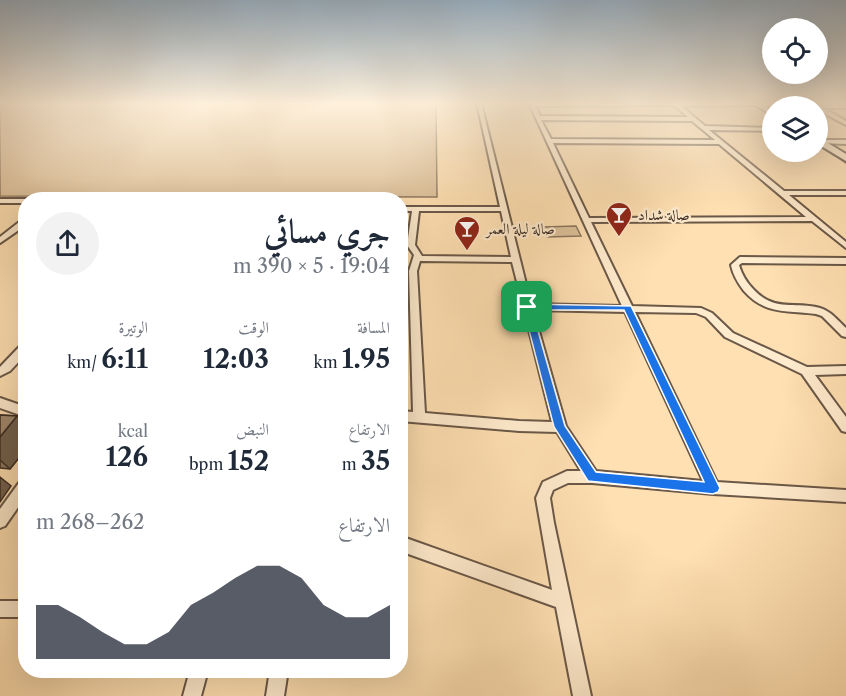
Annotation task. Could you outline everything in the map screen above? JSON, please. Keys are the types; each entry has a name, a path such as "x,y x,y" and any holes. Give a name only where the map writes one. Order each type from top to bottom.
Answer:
{"street":[{"path":"487,135 527,307 560,427 592,477"},
{"path":"546,135 713,488"},
{"path":"713,135 846,246"},
{"path":"549,141 721,142"},
{"path":"828,141 846,142"},
{"path":"828,147 846,158"},
{"path":"783,193 846,193"},
{"path":"0,201 18,201"},
{"path":"408,209 504,209"},
{"path":"416,209 411,244 418,255 413,270 418,417"},
{"path":"586,220 813,219"},
{"path":"0,241 18,226"},
{"path":"417,258 516,260"},
{"path":"846,261 740,260 735,265 736,273 744,284 767,304 818,310 846,334"},
{"path":"527,307 628,308 704,312 729,335 806,371 846,370"},
{"path":"0,372 18,355"},
{"path":"806,371 846,427"},
{"path":"0,403 18,409"},
{"path":"408,416 519,426 560,427"},
{"path":"582,696 543,498 548,486 556,480 567,477 592,477 713,488 846,496"},
{"path":"0,521 18,495"},
{"path":"408,546 564,602"},
{"path":"0,609 18,609"},
{"path":"192,696 197,678"},
{"path":"275,696 278,678"}],"shaded area":[{"path":"0,135 436,135 437,197 408,197 408,192 18,192 18,196 0,196"},
{"path":"576,226 581,236 547,237 543,227"}],"building":[{"path":"0,415 17,416 0,437"}],"waterway":[{"path":"828,151 835,156"},
{"path":"833,154 846,163"}],"place":[{"name":"صالة شداد","path":"619,238"},
{"name":"صالة ليلة العمر","path":"467,252"}],"route":[{"path":"527,307 628,308 713,488 592,477 560,427 527,307"}]}
